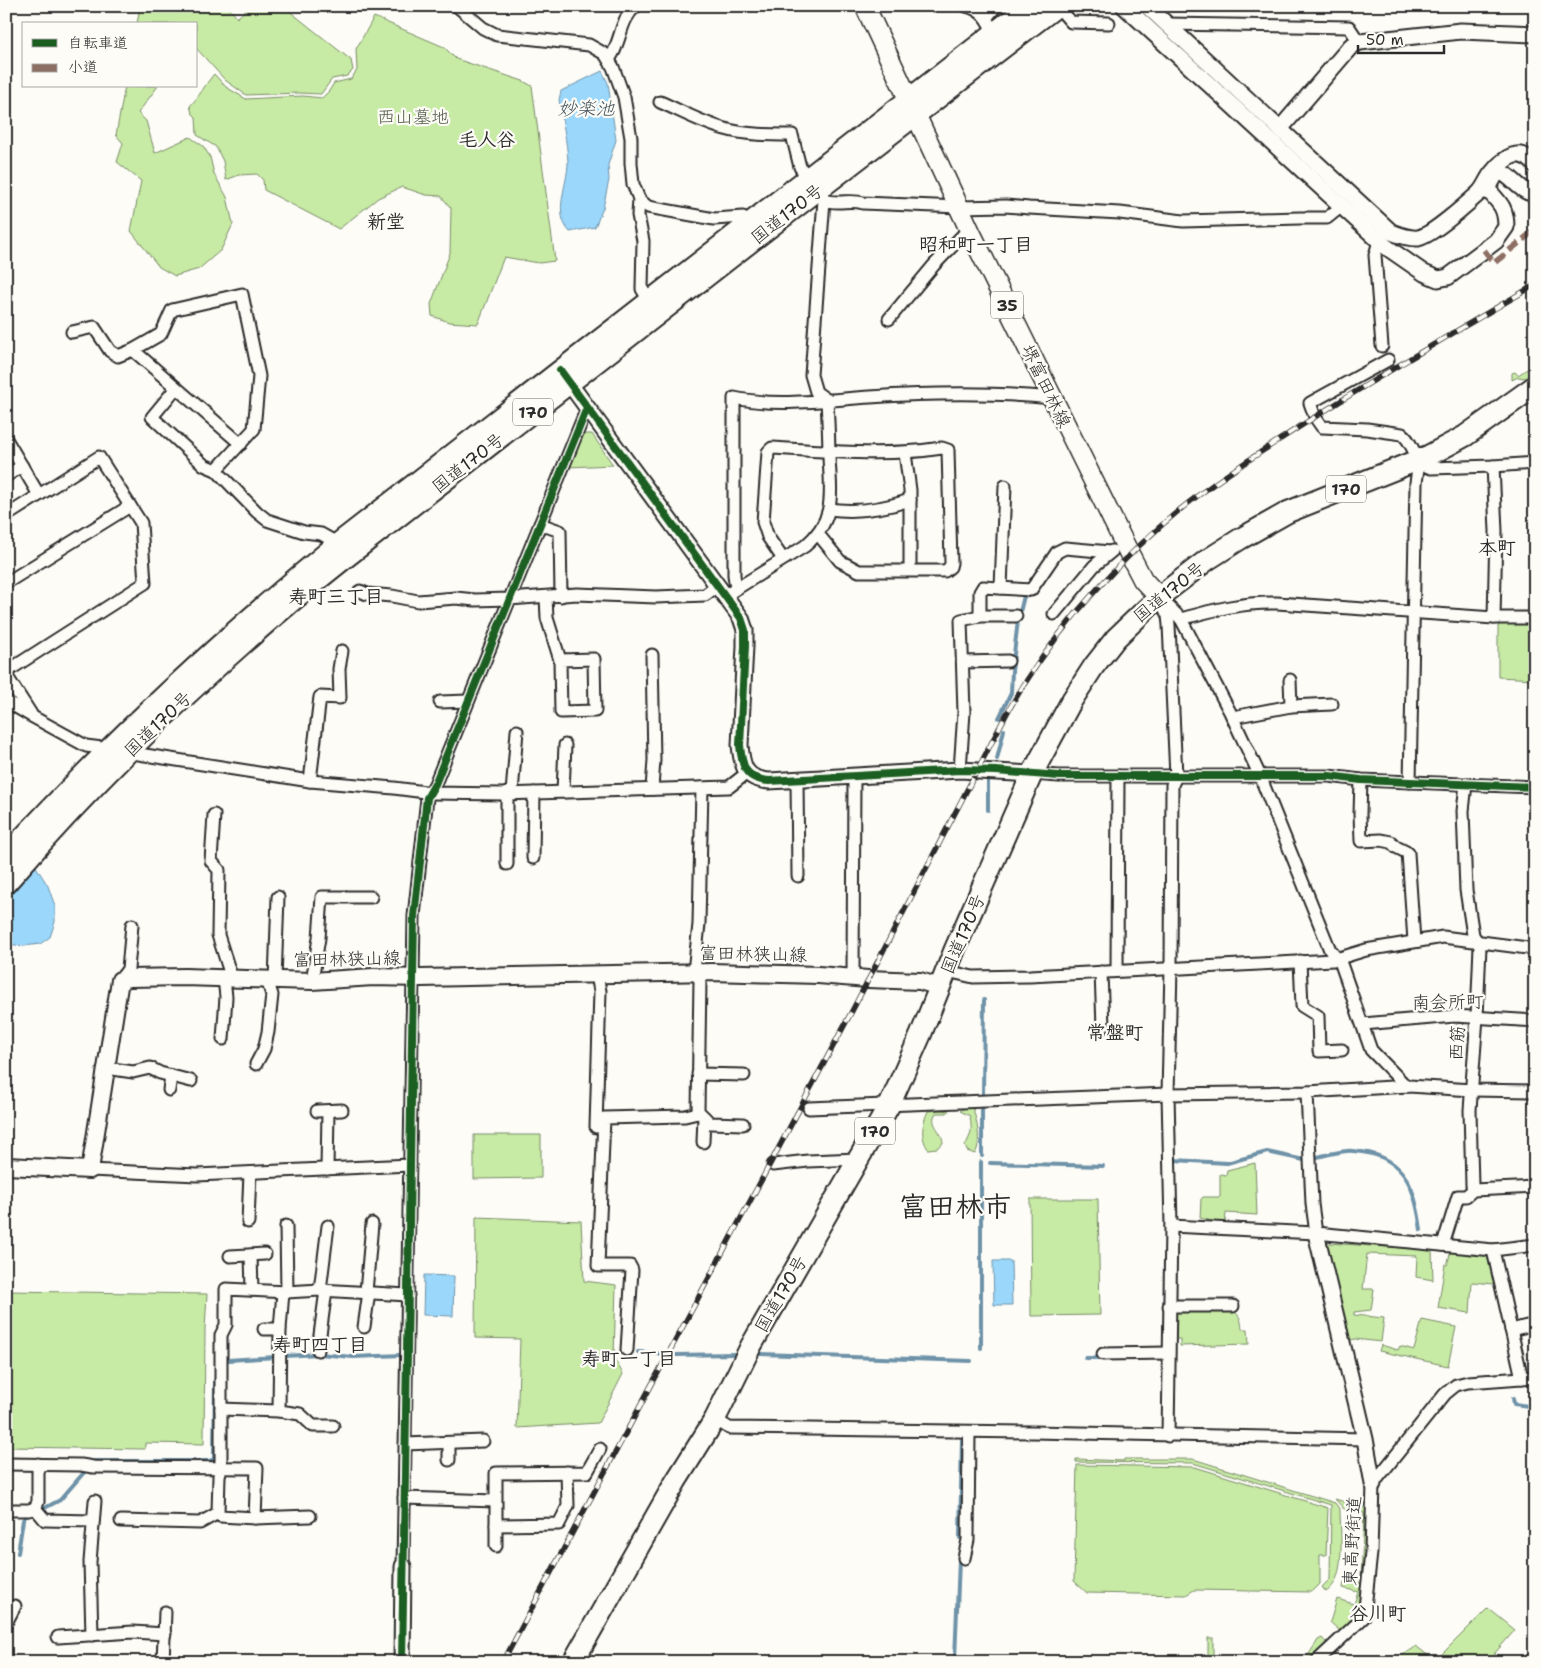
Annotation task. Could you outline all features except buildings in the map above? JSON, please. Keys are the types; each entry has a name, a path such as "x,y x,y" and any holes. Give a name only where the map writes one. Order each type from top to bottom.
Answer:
{"highway":[{"name":"国道170号","path":"565,377 650,302 753,230 817,189 912,107 990,25 1029,6"},
{"name":"国道170号","path":"912,107 1057,6"},
{"name":"国道170号","path":"6,882 32,840 108,749 230,635 340,552 753,230"},
{"name":"国道170号","path":"573,1662 671,1489 715,1419 751,1346 890,1104 1032,774 1072,700 1094,666 1116,638 1159,597 1207,560 1240,538 1288,512 1419,461 1465,436 1535,386"},
{"name":"国道170号","path":"6,856 63,819 129,752 239,648 291,602 340,552"}],"main road":[{"name":"堺富田林線","path":"865,6 971,233 1052,398 1117,548 1159,597"},
{"name":"富田林狭山線","path":"120,980 130,978 228,978 312,981 373,977 413,978 694,972 920,981 943,979"},
{"path":"6,1166 90,1170 120,980"}],"street":[{"path":"457,6 483,28 497,35 590,45 605,54 609,60 624,97 631,138 633,184 639,199 638,215 643,240 642,289 650,302"},
{"path":"609,60 616,47 622,26 630,11 636,6"},
{"path":"966,6 973,8 990,25 996,6"},
{"path":"1057,6 1071,22 1109,23"},
{"path":"1124,6 1379,241 1424,273 1438,279 1448,277 1496,241 1506,227 1506,212 1500,203 1485,192"},
{"path":"1147,6 1391,232 1417,238 1429,234 1485,192 1496,174 1501,172 1508,175 1520,189 1528,192 1535,190"},
{"path":"1166,24 1349,27 1359,42"},
{"path":"1280,129 1351,46 1359,42 1461,31 1535,34"},
{"path":"660,102 725,129 756,134 792,135 800,167 817,189 837,202 856,201 864,203 959,207 1006,206 1120,213 1183,221 1327,218 1342,206"},
{"path":"1485,192 1492,173 1510,157 1517,154 1524,155 1535,165"},
{"path":"817,189 811,375 816,392 827,400"},
{"path":"639,199 648,207 714,219 743,217 753,230"},
{"path":"889,319 963,235 971,233"},
{"path":"1379,241 1375,255 1382,346"},
{"path":"72,332 94,327 110,351 118,356 161,334 172,310 242,294 259,376 254,429 216,470"},
{"path":"133,350 241,444"},
{"path":"1388,360 1310,403 1315,417 1322,427 1367,429 1402,434 1406,437 1419,461 1431,468 1535,463"},
{"path":"565,377 726,590 740,618 745,630 741,759 747,772 758,780 796,780 960,770 1059,776 1329,776 1361,780 1535,787"},
{"path":"176,388 152,418 204,465 216,470 267,520 304,532 321,534 330,539 340,552"},
{"path":"726,590 734,575 734,398 773,401 827,400 918,394 971,394 1052,398"},
{"path":"360,592 418,601 456,598 475,600 509,599 576,594 656,597 704,595 726,590 805,546 818,534 825,521 830,509 831,491 827,400"},
{"path":"402,1662 414,916 427,798 587,408"},
{"path":"6,439 39,495"},
{"path":"783,559 766,532 763,522 768,452 772,448 863,454 905,453 942,448 948,450 950,567 945,570 866,572 852,569 840,561 818,534"},
{"path":"905,453 910,500 910,570"},
{"path":"6,516 98,457 141,523 145,583 6,674 33,718"},
{"path":"1410,782 1416,476 1419,461"},
{"path":"6,476 22,466"},
{"path":"1493,466 1496,531 1494,618"},
{"path":"1001,588 1005,486"},
{"path":"830,509 854,512 871,510 910,500"},
{"path":"6,583 130,506"},
{"path":"540,524 560,531 561,596"},
{"path":"980,616 980,592 983,587 1027,590 1057,552 1061,550 1066,548 1117,548"},
{"path":"1054,614 1094,566 1117,548"},
{"path":"546,597 547,618 560,660 561,712 595,712 594,659 560,660"},
{"path":"1159,597 1181,619 1233,717 1260,776 1330,950 1338,959 1371,1050 1406,1086"},
{"path":"1159,597 1168,616 1169,625 1176,776 1172,785 1168,1094 1171,1226 1168,1436"},
{"path":"1181,619 1218,608 1254,602 1494,618 1535,618"},
{"path":"960,770 964,712 961,620 980,616 1016,616"},
{"path":"310,781 320,696 340,698 339,669 342,651"},
{"path":"652,656 654,760 652,789"},
{"path":"963,662 1008,661"},
{"path":"1290,680 1291,706"},
{"path":"6,701 33,718 86,746 310,781 430,793 534,793 729,787 747,772"},
{"path":"440,702 468,701"},
{"path":"1233,717 1291,706 1332,704"},
{"path":"507,864 510,793 517,731"},
{"path":"563,792 565,745"},
{"path":"852,978 854,776"},
{"path":"1116,971 1118,776"},
{"path":"796,780 798,876"},
{"path":"1361,780 1361,841 1381,840 1391,842 1408,853 1414,941"},
{"name":"西筋","path":"1466,784 1463,811 1466,890 1473,935 1480,946 1470,1110 1473,1190"},
{"path":"702,788 698,924 694,972 700,980 698,1074 703,1142"},
{"path":"533,858 534,793"},
{"path":"214,815 211,860 219,870 218,935 228,978 222,1040"},
{"path":"256,1064 264,1049 268,1032 278,897"},
{"path":"312,981 319,938 322,897 371,897"},
{"path":"120,980 128,969 132,925"},
{"path":"943,979 1338,959 1366,950 1443,937 1535,949"},
{"path":"1300,961 1302,1006 1318,1016 1319,1056 1342,1050"},
{"path":"1102,972 1103,1027"},
{"path":"596,1127 600,991 597,975"},
{"name":"南会所町","path":"1363,1024 1455,1016 1535,1020"},
{"path":"106,1068 133,1072 150,1068 160,1073 192,1081"},
{"path":"698,1074 744,1076"},
{"path":"169,1090 171,1076"},
{"path":"809,1108 1168,1094 1307,1092 1406,1086 1535,1091"},
{"path":"1307,1092 1312,1204 1316,1233 1365,1439 1373,1484"},
{"path":"327,1169 323,1111 342,1110"},
{"path":"627,1350 632,1270 630,1266 598,1266 604,1118 685,1116 698,1113 710,1123 742,1124"},
{"path":"773,1165 808,1161 858,1159"},
{"path":"90,1170 197,1175 410,1165"},
{"path":"248,1222 250,1173"},
{"path":"1443,1245 1458,1196 1466,1196 1473,1190 1535,1187"},
{"path":"364,1327 372,1224"},
{"path":"279,1411 280,1329 285,1292 286,1226"},
{"path":"318,1350 328,1226"},
{"path":"1171,1226 1316,1233 1493,1250 1535,1245"},
{"path":"1493,1250 1522,1378"},
{"path":"230,1256 264,1254"},
{"path":"251,1255 252,1290"},
{"path":"218,1513 221,1467 222,1335 226,1326 226,1289 285,1292 323,1290 408,1295"},
{"path":"1169,1306 1233,1306"},
{"path":"1511,1330 1535,1324"},
{"path":"264,1329 280,1329"},
{"path":"1103,1354 1168,1353"},
{"name":"東高野街道","path":"1316,1662 1364,1617 1371,1553 1373,1484 1386,1466 1445,1394 1456,1384 1535,1377"},
{"path":"221,1409 279,1411 300,1414 314,1426 333,1426"},
{"path":"715,1419 729,1428 1365,1439"},
{"path":"964,1558 968,1540 969,1432"},
{"path":"405,1444 483,1441"},
{"path":"449,1443 449,1460"},
{"path":"496,1546 496,1473 587,1472 600,1449"},
{"path":"6,1464 90,1467 257,1468 255,1518"},
{"path":"38,1464 37,1510 45,1520 93,1522"},
{"path":"496,1525 559,1524 568,1506 567,1472"},
{"path":"404,1498 495,1501"},
{"path":"92,1635 90,1562 96,1501"},
{"path":"6,1510 37,1510"},
{"path":"218,1513 220,1516 255,1518 310,1516"},
{"path":"121,1521 200,1522 218,1513"},
{"path":"6,1623 15,1606"},
{"path":"163,1662 165,1612"},
{"path":"58,1637 132,1632 165,1634"}],"green space":[{"path":"140,6 228,6 237,18 250,6 283,6 351,60 353,70 347,76 332,79 321,94 246,95 225,80 198,50 198,22 137,22"},
{"name":"西山墓地","path":"374,17 444,47 456,59 523,81 532,86 555,261 539,263 504,257 478,324 449,322 432,316 431,304 450,253 451,208 441,196 426,195 402,187 378,198 339,229 264,190 263,180 257,174 239,175 226,180 223,161 216,147 197,135 196,117 192,113 190,106 214,74 226,87 246,99 303,96 322,98 334,83 351,79 357,70 356,49"},
{"path":"125,88 157,88 138,113 146,121 155,153 190,137 203,146 210,157 214,174 227,197 233,224 221,250 199,269 175,276 159,267 131,231 141,181 117,162 123,143 116,135"},
{"path":"1535,364 1535,370 1525,378 1518,377 1512,380 1512,373 1515,372 1518,375"},
{"path":"592,434 613,465 568,467 581,436"},
{"path":"1503,622 1535,622 1535,679 1498,677 1498,626"},
{"path":"966,1107 973,1109 977,1126 978,1144 975,1154 967,1151 965,1146 971,1132 970,1116 960,1111"},
{"path":"928,1111 949,1111 947,1113 936,1113 934,1117 943,1143 937,1148 928,1149 923,1135 924,1121"},
{"path":"474,1135 541,1135 541,1178 474,1179"},
{"path":"1255,1163 1257,1215 1226,1213 1225,1224 1200,1218 1201,1199 1203,1197 1220,1197 1220,1174 1226,1175 1227,1170"},
{"path":"1030,1199 1098,1199 1100,1315 1031,1316"},
{"path":"476,1217 581,1221 584,1281 616,1285 614,1358 623,1374 598,1423 517,1428 520,1339 475,1338"},
{"path":"1328,1243 1432,1250 1433,1280 1416,1277 1417,1256 1367,1254 1363,1289 1374,1289 1371,1310 1354,1312 1354,1315 1384,1318 1381,1342 1355,1339 1347,1341 1325,1248"},
{"path":"1451,1251 1486,1255 1492,1269 1494,1284 1472,1282 1470,1313 1438,1308 1445,1264 1447,1265"},
{"path":"6,1291 207,1294 204,1444 145,1443 145,1449 6,1447"},
{"path":"1232,1310 1240,1318 1242,1329 1248,1329 1249,1344 1180,1346 1180,1339 1175,1339 1174,1311"},
{"path":"1422,1320 1456,1327 1448,1366 1379,1351 1381,1345 1398,1350 1400,1346 1414,1350"},
{"path":"1076,1459 1124,1461 1124,1459 1193,1459 1335,1503 1340,1510 1341,1554 1340,1566 1333,1586 1326,1592 1322,1587 1330,1579 1331,1505 1193,1463 1076,1462"},
{"path":"1077,1465 1195,1467 1328,1508 1326,1555 1320,1555 1320,1584 1312,1592 1194,1590 1186,1595 1087,1593 1074,1581"},
{"path":"1335,1499 1368,1509 1364,1580 1361,1579 1364,1513 1345,1510"},
{"path":"1344,1582 1364,1583 1361,1606 1357,1616 1341,1632 1330,1622 1337,1599 1354,1604 1358,1592 1343,1588"},
{"path":"1488,1608 1515,1630 1487,1662 1395,1662 1399,1657 1416,1646 1435,1661"},
{"path":"1208,1638 1213,1638 1213,1662 1208,1662"},
{"path":"1322,1638 1328,1645 1310,1662 1304,1662 1318,1640"}],"water":[{"name":"妙楽池","path":"602,71 608,83 616,140 608,165 609,180 603,208 595,227 570,232 562,216 561,208 568,162 559,100 561,91"},
{"path":"6,818 48,886 55,906 55,922 50,937 40,944 24,946 6,944"},
{"path":"993,1261 1011,1261 1012,1305 994,1305"},
{"path":"424,1275 454,1276 453,1316 423,1315"}],"waterway":[{"path":"999,718 1011,693 1018,620 1025,592"},
{"path":"997,759 1004,730"},
{"path":"988,780 988,810"},
{"path":"983,1096 984,1000"},
{"path":"982,1106 982,1156"},
{"path":"1317,1157 1351,1151 1362,1152 1390,1161 1399,1169 1412,1190 1421,1230"},
{"path":"1174,1160 1227,1163 1267,1152 1304,1160"},
{"path":"981,1162 981,1348"},
{"path":"990,1163 1103,1166"},
{"path":"638,1352 676,1355 736,1354"},
{"path":"284,1356 319,1354 353,1357 403,1355"},
{"path":"760,1354 971,1361"},
{"path":"228,1360 276,1357"},
{"path":"1085,1358 1102,1358"},
{"path":"39,1511 60,1500 94,1461 209,1461 214,1459 215,1380"},
{"path":"1513,1398 1514,1404 1535,1407"},
{"path":"960,1538 962,1440"},
{"path":"18,1553 23,1520 32,1514"},
{"path":"955,1659 959,1560"}],"railway":[{"path":"503,1662 852,1011 1007,713 1058,636 1097,589 1140,545 1204,491 1340,401 1535,285"}],"marked path":[{"path":"1484,250 1494,263 1535,230"}],"cycle path":[{"path":"560,370 741,618 745,630 745,646 740,745 746,771 755,778 769,781 960,770 1059,776 1329,776 1361,780 1535,787"},
{"path":"402,1662 414,916 427,798 435,784 587,408"}],"district":[{"name":"毛人谷","path":"487,139"},
{"name":"新堂","path":"386,221"},
{"name":"昭和町一丁目","path":"976,244"},
{"name":"本町","path":"1497,547"},
{"name":"寿町三丁目","path":"336,596"},
{"name":"常盤町","path":"1115,1032"},
{"name":"富田林市","path":"955,1206"},
{"name":"寿町四丁目","path":"320,1344"},
{"name":"寿町一丁目","path":"629,1358"},
{"name":"谷川町","path":"1378,1613"}]}
